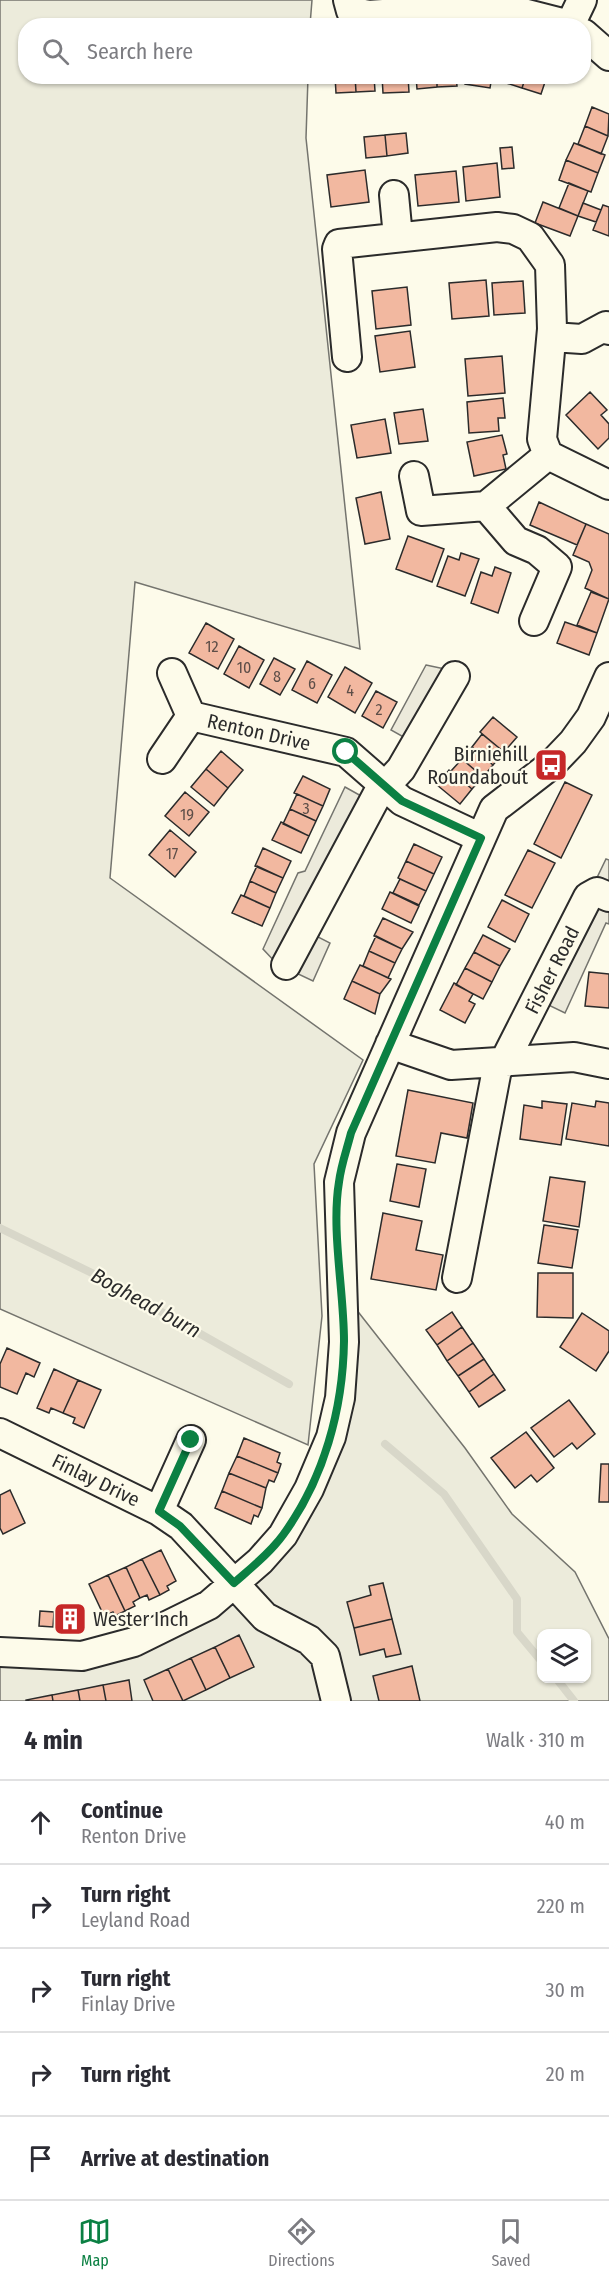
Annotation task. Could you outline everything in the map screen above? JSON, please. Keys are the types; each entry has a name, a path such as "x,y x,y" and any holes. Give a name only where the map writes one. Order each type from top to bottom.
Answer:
{"street":[{"path":"348,0 351,11 368,15 472,8 558,18"},
{"path":"591,36 609,56"},
{"path":"394,195 398,237"},
{"path":"347,357 337,249 339,244 497,227 513,229 530,237 550,265 552,337 542,440 548,455 609,486"},
{"path":"552,337 582,339 608,325"},
{"path":"414,476 421,511 486,506 548,455"},
{"path":"486,506 516,541 537,550 557,567 534,621"},
{"name":"Renton Drive","path":"172,673 191,716"},
{"path":"286,965 377,795 401,769 455,676"},
{"path":"0,1652 82,1656 134,1642 209,1605 260,1561 283,1534 309,1489 331,1437 340,1398 344,1342 339,1182 351,1133 494,808 551,765 573,742 591,717 609,677"},
{"name":"Renton Drive","path":"162,759 191,716"},
{"name":"Renton Drive","path":"191,716 346,752 402,801 481,838"},
{"name":"Fisher Road","path":"501,1064 588,897 597,892 609,897"},
{"path":"390,1044 451,1065 501,1064 574,1058 609,1064"},
{"path":"457,1278 501,1064"},
{"name":"Finlay Drive","path":"2,1437 159,1511 180,1526 265,1617 309,1640 325,1656 336,1701"},
{"path":"159,1511 191,1440"}],"shaded area":[{"path":"0,0 312,0 311,18 18,18 18,84 308,84 306,138 360,649 135,582 110,878 363,1060 314,1164 322,1316 308,1445 0,1309"},
{"path":"426,665 445,669 407,739 391,730"},
{"path":"345,787 381,807 318,937 330,943 313,981 277,964 263,949 298,873 305,871"},
{"path":"606,859 609,860 609,924 606,923 565,1013 538,1000"},
{"path":"341,1290 465,1448 512,1514 575,1572 609,1639 609,1701 0,1701 0,1652 134,1642 260,1561 331,1437"}],"building":[{"path":"335,84 356,84 356,92 336,93"},
{"path":"356,84 375,84 375,91 356,92"},
{"path":"382,84 408,84 409,92 383,93"},
{"path":"417,84 437,84 437,87 417,89"},
{"path":"437,84 457,84 457,86 437,87"},
{"path":"465,84 491,84 490,88"},
{"path":"509,84 523,84 522,88"},
{"path":"523,84 544,84 541,94 522,88"},
{"path":"592,107 609,114 608,136 585,126"},
{"path":"585,126 608,136 601,154 578,144"},
{"path":"406,133 408,153 387,156 385,135"},
{"path":"385,135 387,156 366,158 364,137"},
{"path":"574,143 605,155 598,173 566,160"},
{"path":"512,147 514,168 502,169 500,148"},
{"path":"566,160 598,173 591,192 559,180"},
{"path":"497,163 500,197 466,201 463,167"},
{"path":"365,170 369,202 331,207 327,175"},
{"path":"456,171 459,202 418,206 415,175"},
{"path":"569,183 588,191 578,216 559,208"},
{"path":"543,202 578,216 570,236 535,223"},
{"path":"583,203 601,210 596,222 578,216"},
{"path":"603,205 609,207 609,236 593,230"},
{"path":"486,280 489,316 452,319 449,283"},
{"path":"523,281 525,313 494,315 492,283"},
{"path":"407,287 411,325 376,329 372,291"},
{"path":"410,331 415,367 380,372 375,336"},
{"path":"502,356 505,393 468,396 465,359"},
{"path":"590,392 607,410 601,415 609,424 609,438 598,449 566,415"},
{"path":"503,398 505,418 498,418 499,431 469,433 467,402"},
{"path":"423,409 428,441 399,444 394,413"},
{"path":"385,419 391,453 357,458 351,425"},
{"path":"502,435 507,454 503,455 506,469 474,476 467,442"},
{"path":"381,492 390,539 365,544 356,498"},
{"path":"539,502 586,524 577,545 530,525"},
{"path":"586,524 609,534 609,599 585,588 592,570 589,562 573,555"},
{"path":"408,536 444,549 432,582 396,569"},
{"path":"461,553 479,559 465,596 437,586 448,556 459,560"},
{"path":"495,567 511,573 498,613 471,603 481,572 492,576"},
{"path":"591,592 609,599 597,633 577,625"},
{"path":"565,622 597,633 589,655 557,643"},
{"path":"206,623 234,639 218,669 189,653"},
{"path":"239,646 264,660 249,688 224,674"},
{"path":"274,658 295,669 280,695 260,684"},
{"path":"307,661 332,675 317,703 292,690"},
{"path":"345,667 372,683 355,713 328,697"},
{"path":"376,691 397,702 383,728 362,716"},
{"path":"493,717 517,737 504,752 480,732"},
{"path":"482,734 504,752 493,765 472,747"},
{"path":"472,747 493,765 483,777 462,759"},
{"path":"221,751 243,770 228,788 206,769"},
{"path":"462,759 483,777 472,789 451,771"},
{"path":"206,769 228,788 214,806 191,787"},
{"path":"449,770 472,789 460,804 437,785"},
{"path":"303,776 330,789 323,806 294,793"},
{"path":"565,782 592,795 561,858 534,844"},
{"path":"185,792 209,812 189,836 165,816"},
{"path":"297,794 323,806 316,821 290,809"},
{"path":"290,809 316,821 309,836 283,824"},
{"path":"281,822 309,836 301,853 272,840"},
{"path":"170,830 196,852 175,877 149,855"},
{"path":"414,844 442,857 434,874 406,861"},
{"path":"263,848 291,861 283,878 255,866"},
{"path":"528,850 555,863 532,908 505,895"},
{"path":"406,861 434,874 426,891 398,878"},
{"path":"257,866 283,878 276,893 250,881"},
{"path":"400,879 426,891 419,905 393,893"},
{"path":"250,881 276,893 270,908 244,896"},
{"path":"390,892 419,906 411,923 382,909"},
{"path":"241,895 270,908 262,926 232,913"},
{"path":"502,900 529,914 515,942 488,927"},
{"path":"383,918 413,932 402,949 374,936"},
{"path":"483,935 510,949 500,966 474,952"},
{"path":"376,936 402,949 395,963 369,951"},
{"path":"369,951 395,963 388,978 363,966"},
{"path":"474,952 500,966 492,982 465,968"},
{"path":"360,965 391,979 380,994 352,981"},
{"path":"465,968 492,982 483,999 456,985"},
{"path":"589,972 609,974 609,1008 585,1006"},
{"path":"352,981 380,994 375,1014 344,999"},
{"path":"454,983 473,994 469,1001 475,1004 465,1023 440,1010"},
{"path":"408,1090 473,1103 467,1138 441,1133 435,1163 396,1156"},
{"path":"542,1101 567,1104 561,1145 520,1139 524,1105 542,1108"},
{"path":"596,1101 609,1103 609,1146 566,1139 572,1103 595,1107"},
{"path":"397,1164 426,1169 419,1207 390,1201"},
{"path":"550,1177 585,1182 579,1227 543,1221"},
{"path":"383,1213 422,1221 416,1250 443,1255 436,1290 371,1279"},
{"path":"544,1225 578,1230 572,1268 538,1263"},
{"path":"538,1273 573,1273 573,1318 537,1317"},
{"path":"452,1312 462,1327 437,1345 426,1330"},
{"path":"582,1313 609,1331 609,1351 596,1371 560,1347"},
{"path":"462,1327 473,1343 447,1361 437,1345"},
{"path":"473,1343 484,1359 458,1376 447,1361"},
{"path":"7,1348 40,1363 34,1377 26,1373 17,1394 0,1387 0,1364"},
{"path":"484,1359 494,1374 469,1392 458,1376"},
{"path":"54,1369 78,1380 63,1413 51,1408 49,1413 37,1408"},
{"path":"494,1374 505,1390 479,1407 469,1392"},
{"path":"78,1380 101,1390 84,1428 73,1423 75,1418 63,1413"},
{"path":"569,1400 595,1434 577,1449 572,1443 554,1457 531,1428"},
{"path":"526,1432 554,1468 537,1482 531,1475 515,1488 491,1458"},
{"path":"244,1438 280,1453 277,1462 281,1464 278,1473 237,1456"},
{"path":"237,1456 278,1473 274,1482 269,1480 266,1488 229,1473"},
{"path":"601,1464 609,1464 609,1502 599,1502"},
{"path":"229,1473 266,1488 262,1508 222,1491"},
{"path":"10,1490 25,1523 3,1534 0,1528 0,1495"},
{"path":"222,1491 262,1508 258,1517 254,1515 251,1524 215,1508"},
{"path":"161,1550 176,1581 167,1586 169,1590 160,1595 142,1559"},
{"path":"142,1559 160,1595 149,1600 147,1595 140,1598 126,1567"},
{"path":"126,1567 140,1598 133,1602 135,1606 125,1611 108,1575"},
{"path":"108,1575 125,1611 115,1616 113,1612 104,1616 89,1584"},
{"path":"383,1583 392,1619 354,1628 347,1602 371,1595 369,1586"},
{"name":"Wester Inch","path":"63,1610 78,1611 77,1628 61,1627"},
{"path":"40,1611 54,1612 53,1627 39,1626"},
{"path":"392,1619 401,1654 386,1657 384,1649 360,1655 354,1628"},
{"path":"239,1635 254,1667 230,1678 215,1647"},
{"path":"215,1647 230,1678 206,1690 191,1658"},
{"path":"191,1658 206,1690 183,1701 168,1669"},
{"path":"412,1666 420,1701 379,1701 373,1676"},
{"path":"168,1669 183,1701 153,1701 144,1680"},
{"path":"129,1680 132,1701 106,1701 103,1685"},
{"path":"103,1685 106,1701 80,1701 78,1690"},
{"path":"78,1690 80,1701 53,1701 52,1695"},
{"path":"52,1695 53,1701 26,1701 26,1700"}],"waterway":[{"name":"Boghead burn","path":"0,1228 98,1276 289,1384"},
{"name":"Boghead burn","path":"385,1444 444,1494 517,1599 517,1632 537,1656"},
{"name":"Boghead burn","path":"560,1683 574,1701"}],"place":[{"name":"Birniehill Roundabout","path":"551,765"},
{"name":"Wester Inch","path":"70,1619"}],"route":[{"path":"191,1440 159,1511 180,1526 234,1583 260,1561 283,1534 309,1489 331,1437 340,1398 344,1342 338,1209 339,1182 351,1133 481,838 402,801 346,752"}]}
